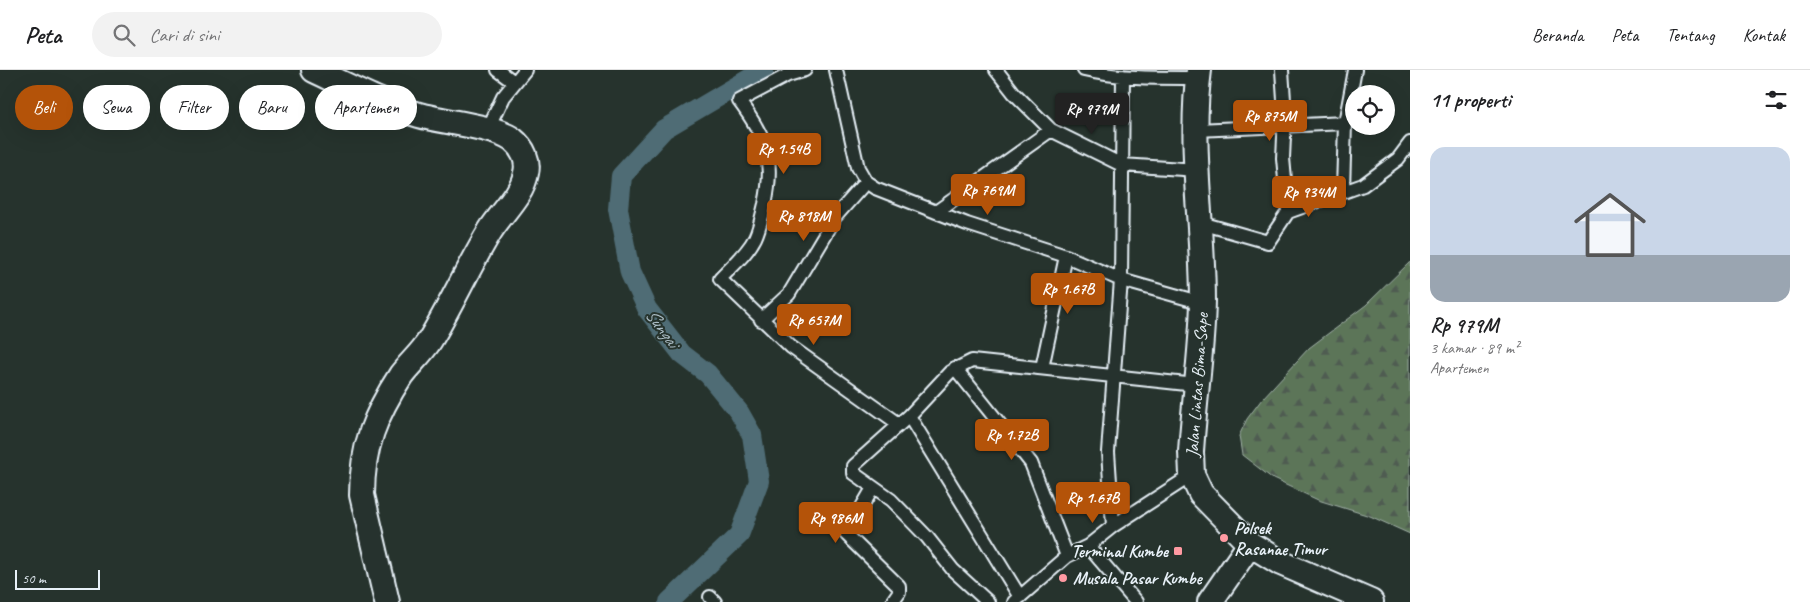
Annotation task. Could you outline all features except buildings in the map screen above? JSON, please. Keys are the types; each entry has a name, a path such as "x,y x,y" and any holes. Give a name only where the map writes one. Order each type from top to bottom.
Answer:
{"highway":[{"path":"314,70 370,97 418,114 504,135 522,148 526,174 472,262 460,288 428,342 402,375 378,414 368,439 362,477 362,495 388,602"},
{"name":"Jalan Lintas Bima-Sape","path":"1199,74 1196,130 1201,223 1202,303 1191,452 1192,475 1201,494 1250,544 1281,563 1358,600"},
{"path":"1210,602 1250,544"}],"street":[{"path":"498,70 514,82"},
{"path":"487,131 503,97 525,70"},
{"path":"805,70 788,75 739,101 753,119 766,150 770,170 769,183 755,238 743,255 720,279 791,347 904,420 1017,600 1067,556 1088,546 1113,526 1192,475"},
{"path":"836,70 858,168 866,182 875,188 936,212 1066,256 1121,280 1202,303"},
{"path":"996,70 1014,93 1051,130 1122,165 1198,170"},
{"path":"1084,70 1123,76 1199,74"},
{"path":"1282,70 1285,126 1283,158 1288,212"},
{"path":"1353,85 1356,70"},
{"path":"1113,526 1108,452 1116,374 1121,280 1123,76"},
{"path":"1196,130 1345,123 1343,190"},
{"path":"936,212 1051,130"},
{"path":"1201,223 1268,242 1288,212 1343,190 1363,185 1398,158 1410,143"},
{"path":"761,320 789,294 834,217 866,182"},
{"path":"1042,368 1066,256"},
{"path":"988,602 953,570 927,537 891,500 851,469 904,420 955,368 972,361 1116,374 1196,385"},
{"path":"955,368 1031,464 1067,556"},
{"path":"874,488 846,534 899,586 899,592 892,602"},
{"path":"1088,546 1136,602"}],"green space":[{"path":"1410,262 1410,534 1370,516 1318,500 1273,479 1242,455 1239,436 1247,419 1262,399 1309,348 1366,305"}],"waterway":[{"name":"Sungai","path":"669,602 739,535 759,481 752,435 739,412 708,374 682,354 647,309 630,272 618,209 621,176 664,129 764,70"}],"place":[{"name":"Polsek Rasanae Timur","path":"1224,538"},
{"name":"Terminal Kumbe","path":"1178,551"},
{"name":"Musala Pasar Kumbe","path":"1063,578"}]}
